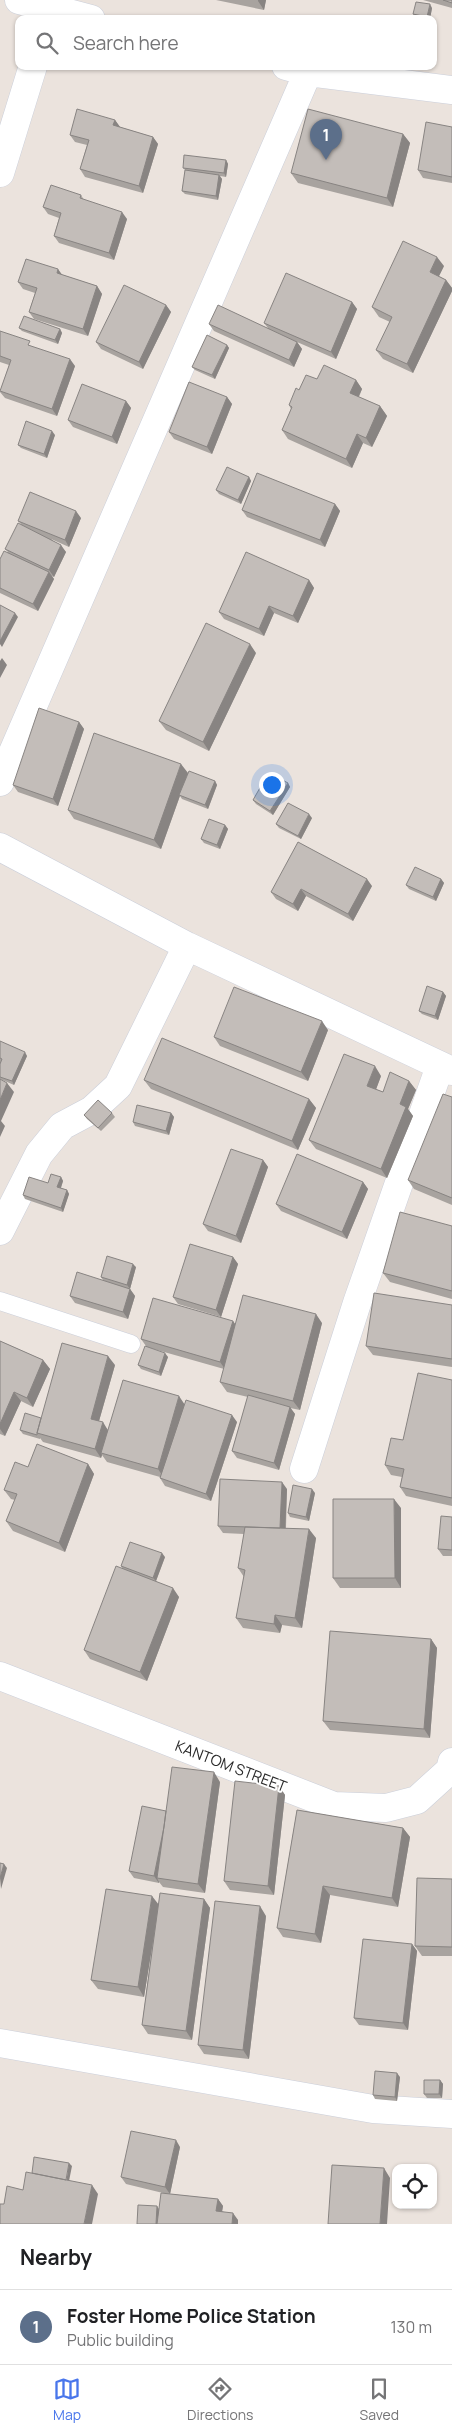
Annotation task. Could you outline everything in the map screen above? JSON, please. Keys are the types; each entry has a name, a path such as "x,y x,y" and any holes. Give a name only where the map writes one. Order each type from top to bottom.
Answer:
{"street":[{"path":"18,0 49,14"},
{"path":"0,174 32,70"},
{"path":"0,782 297,70"},
{"path":"304,70 452,90"},
{"path":"0,847 187,946 446,1069 357,1303 304,1469"},
{"path":"0,1231 39,1154 62,1126 92,1110 118,1086 187,946"},
{"name":"KANTOM STREET","path":"0,1676 334,1806 386,1808 417,1800 451,1768"},
{"path":"0,2043 373,2110 452,2114"}],"lane":[{"path":"0,1300 131,1344"}],"building":[{"path":"416,2 430,4 427,15 413,14"},
{"path":"77,109 115,120 113,125 153,137 139,186 80,169 89,140 70,135"},
{"path":"308,109 403,134 387,198 291,173"},
{"path":"426,122 452,127 452,177 418,170"},
{"path":"184,155 226,160 224,173 183,168"},
{"path":"185,170 219,175 216,196 182,191"},
{"path":"51,185 81,195 80,198 122,212 109,253 54,236 61,213 43,207"},
{"path":"403,241 437,257 430,272 446,280 407,364 376,350 392,317 372,307"},
{"path":"26,259 58,269 57,273 97,286 83,329 29,312 37,288 18,282"},
{"path":"286,273 352,302 331,352 264,323"},
{"path":"124,285 166,305 139,362 96,342"},
{"path":"218,305 297,342 289,360 209,324"},
{"path":"24,316 60,329 55,340 19,328"},
{"path":"0,331 30,341 28,345 70,359 52,409 0,391 11,360 0,356"},
{"path":"207,335 227,345 212,375 192,367"},
{"path":"324,365 356,380 350,393 380,406 366,438 357,434 346,459 282,430 292,407 289,405 296,388 299,390 306,375 317,379"},
{"path":"189,382 227,397 207,447 169,432"},
{"path":"82,384 126,401 112,437 68,420"},
{"path":"26,421 52,431 44,454 18,445"},
{"path":"227,467 249,477 238,500 216,490"},
{"path":"257,473 335,504 320,540 242,510"},
{"path":"30,492 76,511 65,540 18,521"},
{"path":"18,523 61,545 49,570 5,549"},
{"path":"4,551 49,572 33,604 0,588 0,559"},
{"path":"246,552 309,580 293,616 269,606 259,629 219,612"},
{"path":"0,605 15,613 0,641"},
{"path":"206,623 250,644 203,742 159,721"},
{"path":"39,708 79,722 53,799 13,785"},
{"path":"94,733 181,764 154,840 68,810"},
{"path":"189,771 215,781 205,805 179,795"},
{"path":"275,776 288,783 270,811 253,800 261,786 267,790"},
{"path":"288,803 309,814 298,836 276,824"},
{"path":"209,819 225,825 217,845 201,839"},
{"path":"298,842 367,879 348,914 301,889 293,904 271,892"},
{"path":"415,867 441,879 433,897 406,885"},
{"path":"427,986 443,992 435,1016 419,1011"},
{"path":"234,987 322,1021 301,1072 214,1037"},
{"path":"162,1038 309,1099 292,1141 144,1080"},
{"path":"0,1041 25,1052 12,1081 0,1077 2,1059 0,1058"},
{"path":"344,1054 375,1066 367,1086 383,1092 390,1072 409,1081 400,1104 406,1107 381,1169 309,1140"},
{"path":"0,1079 7,1083 0,1100"},
{"path":"443,1094 452,1097 452,1198 408,1180"},
{"path":"98,1100 112,1113 98,1128 84,1115"},
{"path":"137,1105 171,1113 166,1131 133,1122"},
{"path":"231,1149 263,1160 236,1236 203,1224"},
{"path":"297,1154 363,1182 342,1232 276,1204"},
{"path":"51,1174 61,1177 57,1187 67,1190 61,1208 23,1195 29,1177 48,1183"},
{"path":"400,1212 452,1226 452,1291 383,1273"},
{"path":"190,1244 233,1257 216,1310 173,1297"},
{"path":"107,1256 133,1264 127,1285 101,1277"},
{"path":"77,1272 130,1289 123,1312 70,1296"},
{"path":"374,1293 452,1305 452,1359 366,1346"},
{"path":"243,1295 316,1314 293,1401 220,1382"},
{"path":"153,1298 233,1321 220,1362 141,1339"},
{"path":"0,1341 43,1360 27,1398 14,1392 0,1424"},
{"path":"62,1343 108,1356 91,1419 103,1422 95,1449 37,1433"},
{"path":"145,1346 165,1353 159,1372 138,1365"},
{"path":"418,1373 452,1380 452,1498 400,1487 404,1469 385,1465 391,1438 403,1440"},
{"path":"123,1380 179,1396 158,1469 101,1453"},
{"path":"248,1395 290,1407 274,1463 232,1451"},
{"path":"186,1400 232,1415 206,1494 160,1478"},
{"path":"25,1413 41,1418 37,1435 20,1430"},
{"path":"37,1444 88,1464 59,1543 6,1521 17,1494 4,1490 15,1462 28,1467"},
{"path":"220,1479 282,1482 280,1528 218,1526"},
{"path":"293,1485 312,1489 306,1517 288,1513"},
{"path":"333,1499 394,1499 395,1578 333,1578"},
{"path":"441,1516 452,1517 452,1550 438,1549"},
{"path":"245,1527 309,1529 295,1618 275,1615 274,1624 236,1618 245,1570 238,1568"},
{"path":"130,1542 162,1553 153,1578 121,1566"},
{"path":"116,1566 173,1588 140,1672 84,1650"},
{"path":"330,1631 431,1639 424,1729 323,1721"},
{"path":"172,1767 214,1772 198,1884 157,1878"},
{"path":"235,1781 279,1786 268,1886 224,1881"},
{"path":"142,1806 166,1811 154,1876 129,1871"},
{"path":"297,1810 403,1828 392,1898 323,1886 315,1934 277,1928"},
{"path":"0,1863 4,1864 0,1878"},
{"path":"417,1878 452,1879 452,1947 415,1946"},
{"path":"106,1889 152,1896 138,1987 91,1980"},
{"path":"160,1893 204,1899 186,2031 142,2025"},
{"path":"215,1901 260,1906 243,2050 198,2045"},
{"path":"363,1939 412,1944 403,2023 354,2018"},
{"path":"375,2071 397,2073 395,2097 373,2095"},
{"path":"424,2080 440,2080 439,2094 424,2094"},
{"path":"131,2131 176,2140 165,2187 121,2177"},
{"path":"34,2157 69,2163 66,2180 32,2173"},
{"path":"332,2165 384,2168 380,2224 328,2224"},
{"path":"26,2172 92,2185 84,2224 0,2224 0,2204 4,2204 7,2186 23,2190"},
{"path":"161,2193 218,2199 216,2211 233,2213 232,2224 157,2224"},
{"path":"138,2205 157,2206 156,2224 137,2224"}],"place":[{"name":"Foster Home Police Station","path":"326,160"}]}
